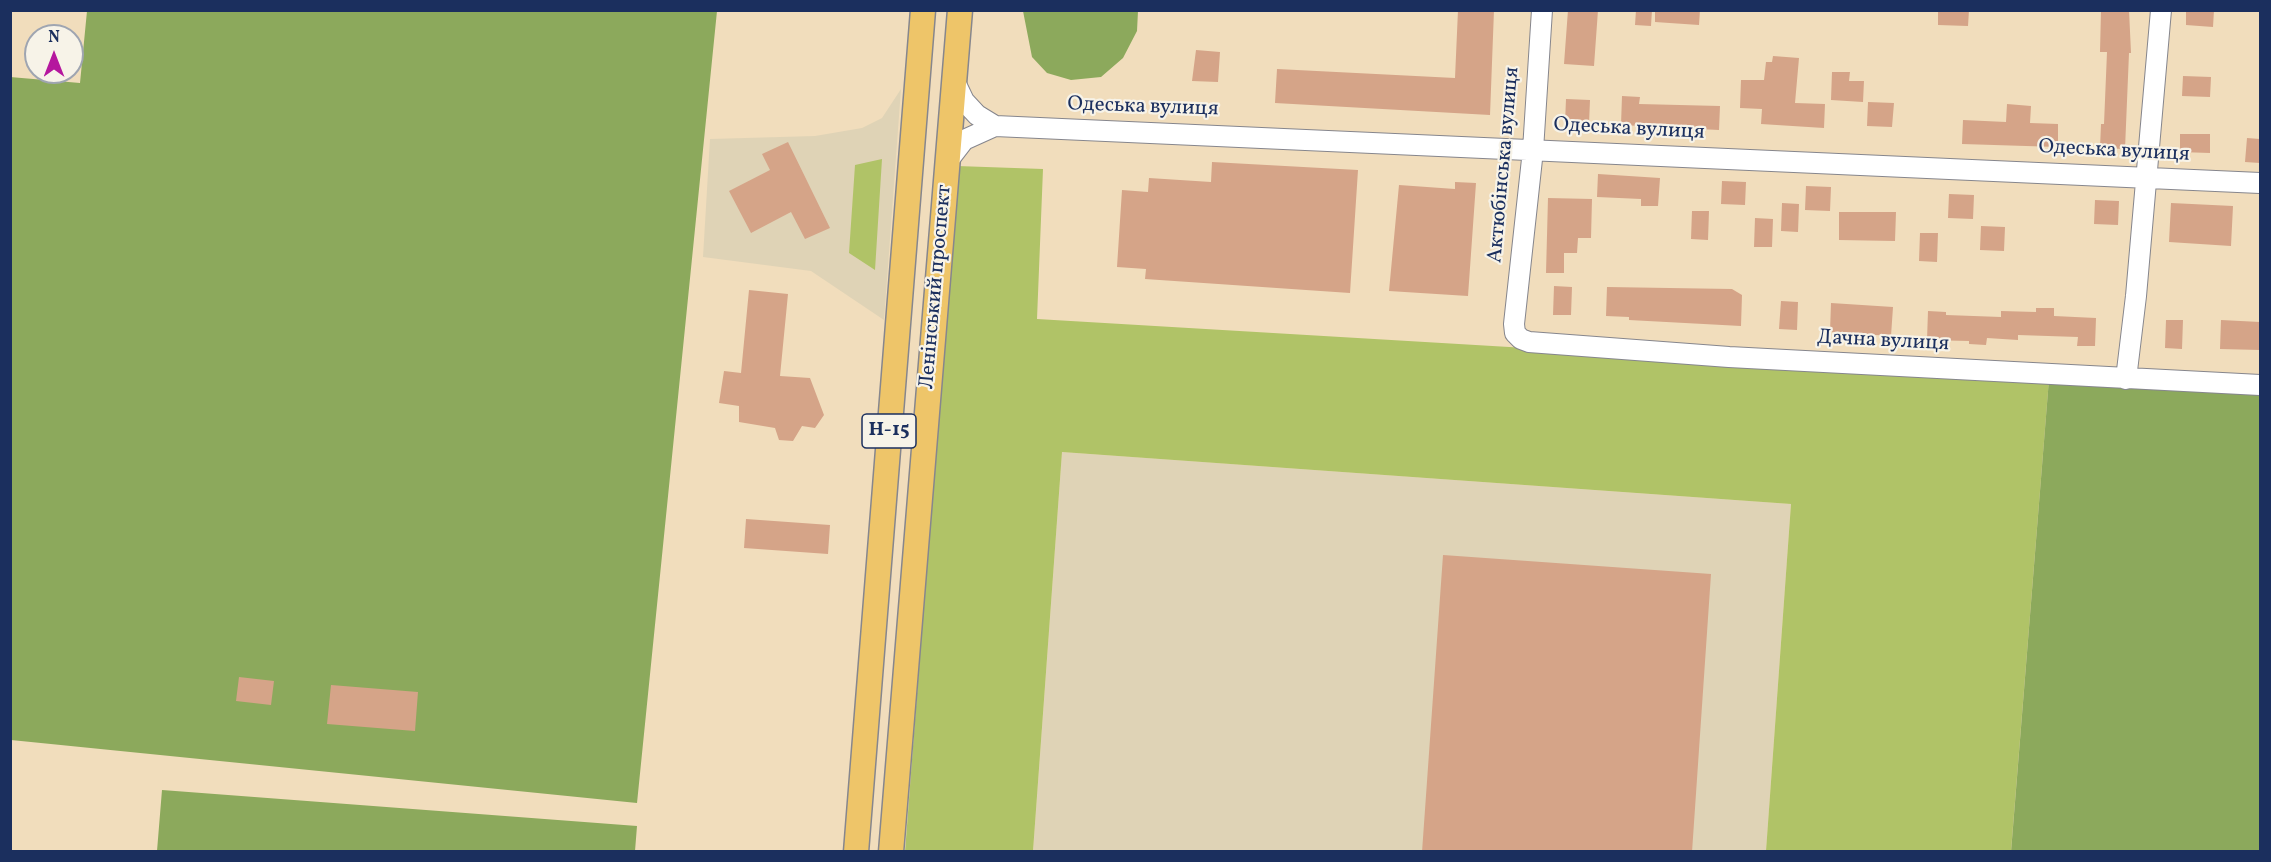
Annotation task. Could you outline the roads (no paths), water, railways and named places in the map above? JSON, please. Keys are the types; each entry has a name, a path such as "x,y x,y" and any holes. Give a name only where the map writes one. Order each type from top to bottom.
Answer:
{"main road":[{"name":"Ленінський проспект","path":"856,852 923,10"},
{"name":"Ленінський проспект","path":"891,852 960,10"}],"street":[{"name":"Актюбінська вулиця","path":"1514,324 1533,150 1542,10"},
{"path":"2126,379 2147,177 2161,10"},
{"path":"954,80 964,101 977,115 994,126"},
{"name":"Одеська вулиця","path":"947,162 964,141 994,126 2260,183"},
{"name":"Дачна вулиця","path":"1514,324 1515,333 1529,342 1729,357 2260,386"}]}
